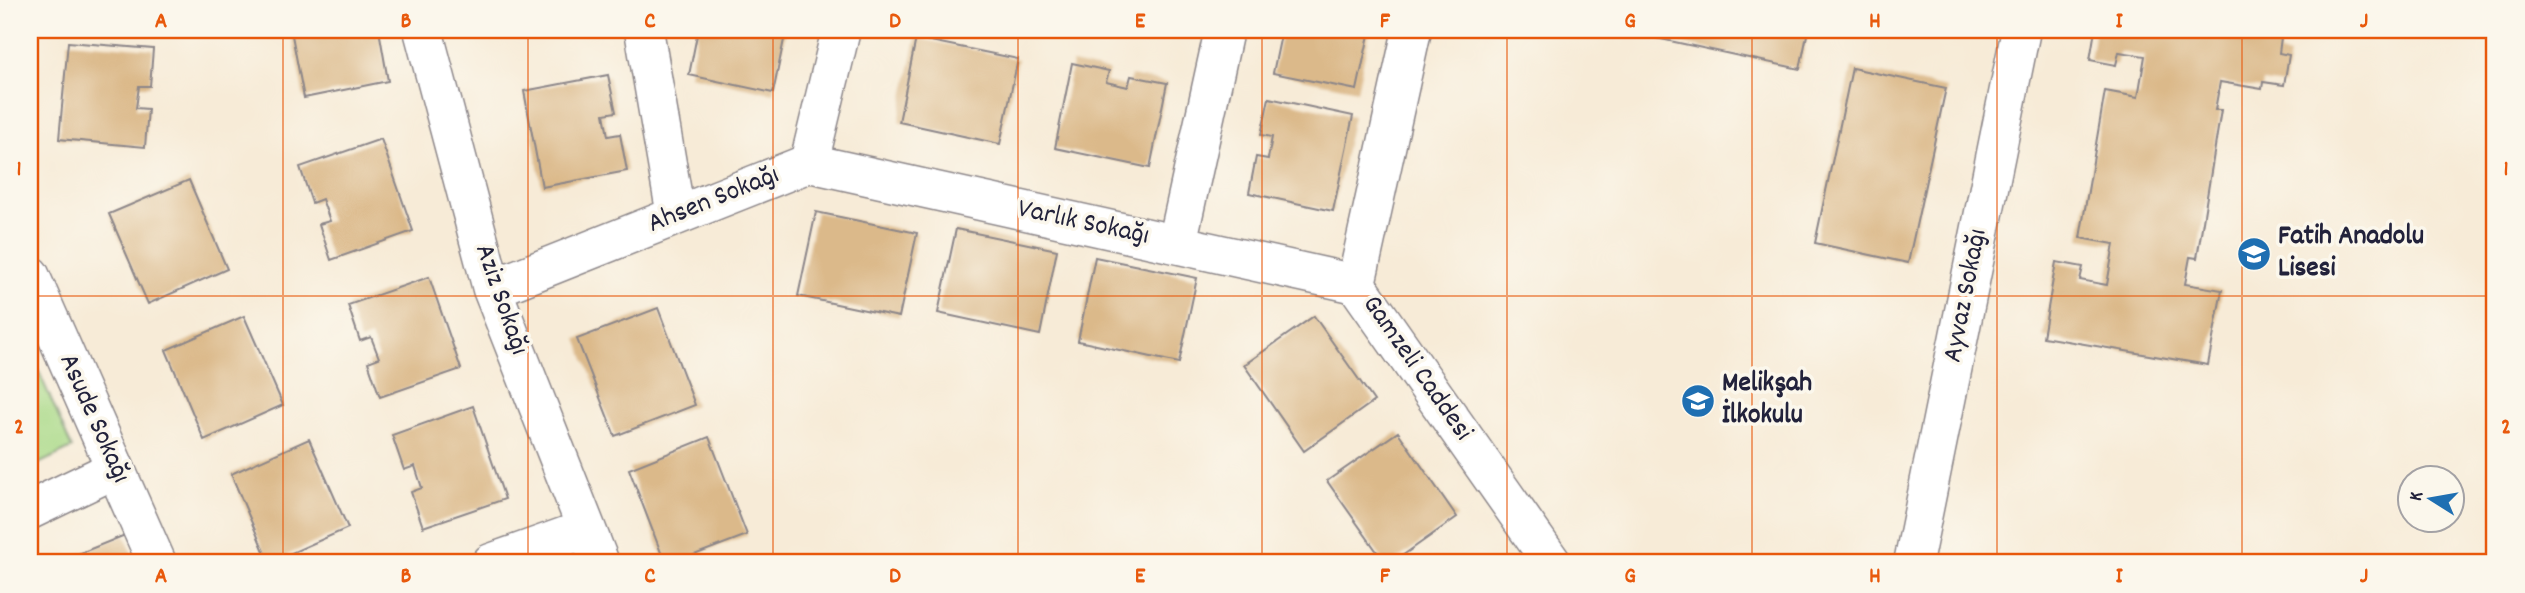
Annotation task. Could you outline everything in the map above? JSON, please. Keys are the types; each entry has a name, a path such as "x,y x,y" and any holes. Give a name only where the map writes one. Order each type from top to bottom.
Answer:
{"street":[{"name":"Aziz Sokağı","path":"423,30 492,289 593,546"},
{"path":"644,30 676,216"},
{"name":"Ahsen Sokağı","path":"492,289 809,163 841,30"},
{"path":"1177,244 1224,30"},
{"name":"Gamzeli Caddesi","path":"1412,30 1356,284 1552,563"},
{"name":"Ayvaz Sokağı","path":"1913,563 2021,30"},
{"name":"Varlık Sokağı","path":"809,163 1356,284"},
{"name":"Asude Sokağı","path":"30,275 157,563"},
{"path":"30,510 115,469"},
{"path":"491,563 593,546"}],"green space":[{"path":"30,351 72,448 30,468"}],"building":[{"path":"291,30 379,30 388,81 304,98"},
{"path":"698,30 786,30 773,93 689,75"},
{"path":"1282,30 1370,30 1357,90 1273,73"},
{"path":"1619,30 1808,30 1800,69"},
{"path":"2095,30 2282,30 2279,53 2289,55 2284,85 2263,82 2262,89 2220,82 2215,110 2221,110 2197,258 2190,257 2185,284 2222,290 2208,365 2043,337 2056,262 2083,267 2080,280 2107,285 2114,244 2080,238 2105,91 2138,97 2145,56 2119,52 2116,65 2090,60"},
{"path":"916,38 1018,59 1000,144 899,122"},
{"path":"68,42 153,49 150,86 139,86 136,108 148,109 145,147 59,139"},
{"path":"1072,63 1109,71 1106,82 1128,87 1131,76 1167,83 1150,168 1055,148"},
{"path":"1852,68 1946,88 1908,263 1815,243"},
{"path":"608,75 616,112 604,114 608,136 620,134 627,171 542,187 524,91"},
{"path":"1269,98 1353,116 1333,211 1249,193 1256,157 1268,159 1272,137 1261,135"},
{"path":"381,139 413,231 331,260 319,224 330,221 322,199 312,203 300,167"},
{"path":"189,180 227,269 148,304 109,214"},
{"path":"816,212 917,233 899,317 798,296"},
{"path":"956,229 1057,250 1040,335 938,313"},
{"path":"1095,257 1197,278 1179,363 1078,341"},
{"path":"429,277 461,369 380,397 368,362 379,358 371,337 360,341 348,305"},
{"path":"658,308 695,405 615,436 577,339"},
{"path":"244,316 283,405 204,440 166,350"},
{"path":"1314,316 1374,401 1304,451 1244,365"},
{"path":"473,406 505,499 423,527 411,492 422,488 415,466 404,470 392,435"},
{"path":"1398,432 1457,517 1392,563 1385,563 1327,481"},
{"path":"709,437 747,535 673,563 665,563 629,469"},
{"path":"309,439 348,528 269,563 231,474"},
{"path":"125,535 136,563 56,563"}],"place":[{"name":"Fatih Anadolu Lisesi","path":"2254,254"},
{"name":"Melikşah İlkokulu","path":"1698,401"}]}
